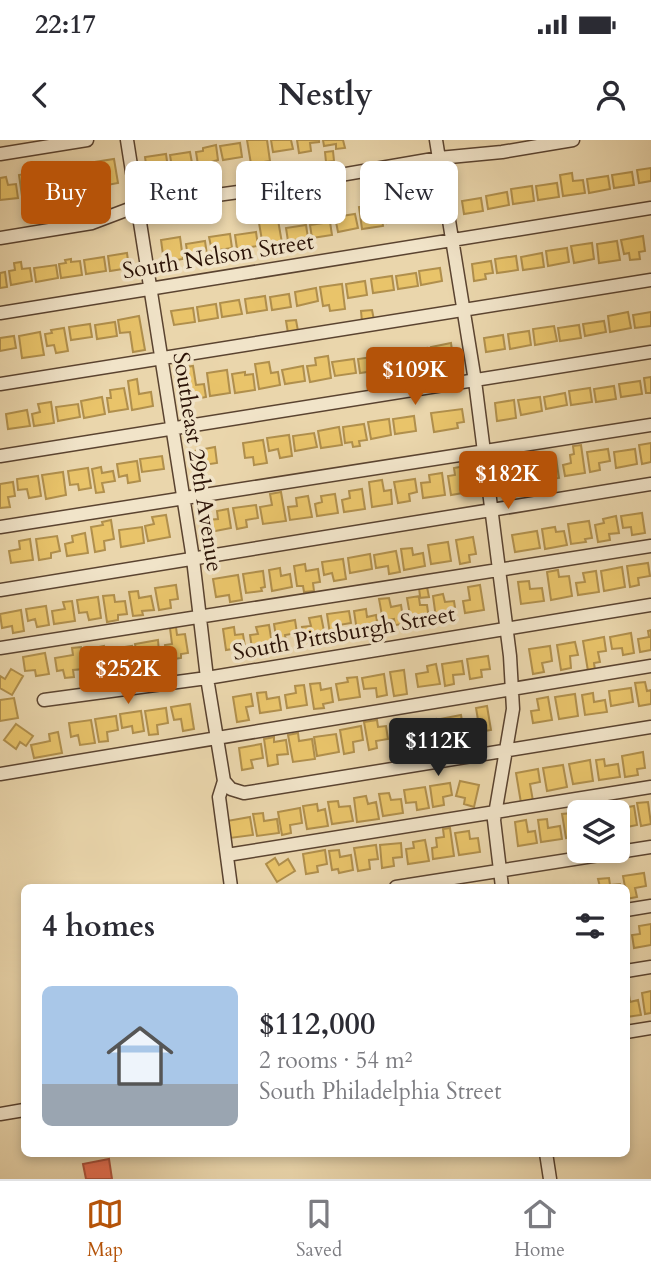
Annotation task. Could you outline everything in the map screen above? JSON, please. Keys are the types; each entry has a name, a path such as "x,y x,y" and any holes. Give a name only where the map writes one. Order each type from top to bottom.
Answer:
{"street":[{"path":"0,154 87,140"},
{"name":"Southeast 29th Avenue","path":"127,140 130,161"},
{"path":"436,140 475,381 507,627 513,709 495,811 494,834 502,884"},
{"path":"222,194 439,158 502,152 573,140"},
{"name":"South Nelson Street","path":"0,313 651,208"},
{"path":"0,237 92,223 125,211"},
{"name":"Southeast 29th Avenue","path":"140,224 193,559 207,678 227,785 219,797 231,884"},
{"path":"0,384 651,280"},
{"path":"0,456 651,352"},
{"path":"0,527 651,425"},
{"path":"0,590 651,484"},
{"path":"0,648 651,546"},
{"name":"South Pittsburgh Street","path":"44,701 207,678 651,605"},
{"path":"0,774 651,666"},
{"path":"227,785 244,793 651,727"},
{"path":"227,855 651,787"},
{"path":"416,884 651,847"},
{"path":"630,909 651,906"},
{"path":"630,970 651,967"},
{"path":"630,1031 651,1028"},
{"path":"0,1114 21,1110"},
{"path":"547,1157 550,1179"}],"building: Homes":[{"path":"247,140 267,140 270,161 250,161"},
{"path":"271,140 291,140 293,149 273,152"},
{"path":"297,140 319,142 310,143 311,151 299,153"},
{"path":"323,140 343,140 345,148 336,149 336,144 324,146"},
{"path":"240,143 242,157 223,160 220,146"},
{"path":"216,145 218,160 197,161 196,152 203,151 203,148"},
{"path":"333,151 334,161 326,161 325,152"},
{"path":"190,152 192,161 171,161 170,155"},
{"path":"166,154 167,161 146,161 145,157"},
{"path":"114,159 118,183 111,184 111,161 101,161"},
{"path":"651,168 651,181 639,183 637,170"},
{"path":"632,172 634,185 614,188 612,175"},
{"path":"572,173 573,181 583,180 585,193 563,196 560,175"},
{"path":"608,176 610,189 589,193 587,179"},
{"path":"6,177 8,185 16,184 18,198 0,200 0,178"},
{"path":"557,183 559,197 538,200 536,186"},
{"path":"532,186 534,201 513,204 511,189"},
{"path":"507,192 509,205 488,209 486,196"},
{"path":"481,198 483,211 464,214 462,201"},
{"path":"355,214 358,228 338,232 336,224 346,224 346,215"},
{"path":"259,224 279,224 282,243 263,246"},
{"path":"330,224 332,235 312,238 310,225"},
{"path":"361,224 383,224 383,226 362,229"},
{"path":"306,225 308,238 288,241 286,228"},
{"path":"256,232 258,246 237,249 235,235"},
{"path":"230,234 232,248 212,251 209,237"},
{"path":"643,236 645,251 639,252 640,259 630,260 629,253 624,254 621,240"},
{"path":"180,237 183,259 164,262 161,240"},
{"path":"205,241 207,255 188,258 186,244"},
{"path":"617,241 620,260 599,263 597,244"},
{"path":"592,243 594,259 574,263 571,246"},
{"path":"567,248 569,262 548,266 546,251"},
{"path":"127,253 129,268 110,271 108,256"},
{"path":"542,253 544,267 523,270 521,257"},
{"path":"516,256 518,270 497,273 495,259"},
{"path":"104,257 106,271 86,274 84,260"},
{"path":"71,259 71,262 80,261 82,275 61,278 59,264"},
{"path":"491,261 493,273 485,274 486,279 474,281 472,264"},
{"path":"21,262 22,269 30,268 32,281 11,285 9,271 15,270 14,263"},
{"path":"56,265 58,278 36,282 34,268"},
{"path":"440,268 442,281 421,285 419,271"},
{"path":"5,272 7,287 0,288 0,273"},
{"path":"416,273 418,286 398,289 396,276"},
{"path":"392,276 394,290 373,293 371,279"},
{"path":"365,281 367,295 348,298 346,284"},
{"path":"342,284 345,309 330,311 329,305 323,306 320,287"},
{"path":"316,288 318,301 297,306 295,292"},
{"path":"289,294 291,307 272,310 270,297"},
{"path":"265,296 267,310 247,313 245,299"},
{"path":"239,300 242,314 222,317 220,303"},
{"path":"216,304 218,318 199,321 197,307"},
{"path":"193,308 195,322 174,325 171,311"},
{"path":"372,310 374,320 362,322 361,311"},
{"path":"628,312 631,328 610,332 608,316"},
{"path":"651,312 651,326 635,328 633,315"},
{"path":"139,316 145,350 133,352 130,332 120,333 118,320"},
{"path":"296,320 298,331 288,333 286,321"},
{"path":"604,321 606,332 585,336 583,324"},
{"path":"115,322 117,336 97,339 95,325"},
{"path":"90,324 92,337 71,340 69,327"},
{"path":"579,325 581,338 560,341 558,328"},
{"path":"554,326 557,341 535,345 533,329"},
{"path":"64,328 68,351 56,353 54,345 47,346 45,334"},
{"path":"529,331 531,345 510,349 508,334"},
{"path":"40,332 44,355 22,358 19,336"},
{"path":"503,335 505,349 486,352 484,338"},
{"path":"14,336 16,348 0,351 0,338"},
{"path":"451,343 453,358 433,361 431,347"},
{"path":"427,348 430,363 410,366 408,351"},
{"path":"404,350 406,363 385,367 383,353"},
{"path":"328,356 331,378 310,382 307,366 316,365 315,358"},
{"path":"379,356 381,370 360,373 358,359"},
{"path":"354,359 356,373 335,376 332,362"},
{"path":"269,362 271,373 278,372 280,385 259,389 255,364"},
{"path":"193,366 196,385 204,384 206,397 185,401 179,368"},
{"path":"303,366 305,381 285,384 282,370"},
{"path":"227,370 230,393 210,396 207,373"},
{"path":"245,372 245,375 253,374 255,390 235,393 232,374"},
{"path":"651,377 651,393 646,393 644,378"},
{"path":"137,379 139,394 151,392 153,406 132,410 128,381"},
{"path":"640,381 642,394 621,397 619,384"},
{"path":"614,386 616,399 596,402 594,389"},
{"path":"124,388 128,409 109,412 107,398 111,398 110,390"},
{"path":"590,388 592,402 571,405 569,391"},
{"path":"565,393 567,405 546,409 544,397"},
{"path":"102,397 105,414 84,418 81,401"},
{"path":"540,397 542,411 521,415 518,400"},
{"path":"514,400 516,418 497,421 495,403"},
{"path":"51,402 54,423 34,426 32,414 40,412 38,404"},
{"path":"78,404 80,417 58,421 56,407"},
{"path":"462,409 464,422 457,423 458,428 434,432 431,413"},
{"path":"27,410 30,426 8,429 6,414"},
{"path":"414,416 416,431 395,434 393,419"},
{"path":"389,419 391,435 371,439 368,422"},
{"path":"364,424 367,440 359,441 360,446 353,447 352,442 345,443 343,427"},
{"path":"339,427 342,445 321,448 318,431"},
{"path":"314,433 317,447 295,451 293,436"},
{"path":"289,435 292,456 280,458 278,449 269,451 267,438"},
{"path":"263,440 267,463 254,465 253,457 245,458 243,443"},
{"path":"651,443 651,462 642,464 639,445"},
{"path":"581,445 585,473 565,476 563,465 571,463 573,446"},
{"path":"215,447 217,463 196,466 194,451"},
{"path":"608,449 610,461 599,463 600,470 590,472 587,452"},
{"path":"635,449 637,464 616,468 614,452"},
{"path":"162,456 164,469 142,472 140,459"},
{"path":"556,458 559,478 551,479 550,472 537,474 535,461"},
{"path":"137,461 140,481 128,483 127,475 119,477 117,464"},
{"path":"520,461 521,469 528,468 530,481 511,484 508,462"},
{"path":"465,466 469,492 451,495 448,476 455,475 454,468"},
{"path":"101,467 102,473 113,471 115,481 102,483 104,492 96,493 92,469"},
{"path":"88,468 91,488 79,490 78,484 70,485 68,471"},
{"path":"63,472 66,495 46,499 42,475"},
{"path":"442,473 445,495 423,498 421,483 430,482 429,475"},
{"path":"38,476 41,496 29,498 27,489 18,490 17,479"},
{"path":"415,479 417,492 409,494 410,501 398,503 394,482"},
{"path":"382,480 384,491 391,490 392,504 372,507 369,482"},
{"path":"13,482 15,496 8,497 10,507 0,508 0,484"},
{"path":"362,489 365,509 344,512 342,500 350,498 349,491"},
{"path":"281,492 286,521 263,524 260,507 272,505 270,494"},
{"path":"335,494 338,513 317,516 315,504 322,502 321,496"},
{"path":"308,496 312,517 290,520 288,507 297,506 296,498"},
{"path":"256,505 258,518 246,520 247,527 237,529 233,508"},
{"path":"228,509 231,528 210,532 208,520 218,519 217,511"},
{"path":"642,513 645,533 632,535 631,527 623,528 621,516"},
{"path":"166,515 170,537 148,541 145,526 154,524 152,517"},
{"path":"616,516 619,533 609,534 610,540 598,542 595,525 604,523 603,519"},
{"path":"111,520 114,539 104,541 105,550 95,552 91,527"},
{"path":"589,521 592,538 585,539 586,542 571,544 568,524"},
{"path":"142,527 144,543 121,547 119,530"},
{"path":"555,527 556,532 564,531 567,545 545,549 542,529"},
{"path":"537,531 540,548 515,552 512,535"},
{"path":"85,533 88,553 67,556 65,544 73,542 72,536"},
{"path":"57,536 60,551 51,553 51,558 39,560 36,539"},
{"path":"473,537 476,554 469,555 470,562 460,564 456,540"},
{"path":"30,539 33,560 11,563 9,551 20,549 19,541"},
{"path":"448,542 451,561 431,564 428,545"},
{"path":"412,548 413,555 423,553 425,566 404,570 401,549"},
{"path":"396,551 400,572 389,574 388,566 376,568 374,555"},
{"path":"370,554 372,569 350,573 348,558"},
{"path":"343,559 346,579 334,581 332,573 324,575 322,562"},
{"path":"648,563 650,576 638,578 639,585 630,587 627,566"},
{"path":"305,564 306,571 318,569 320,582 313,583 314,591 304,592 303,586 297,586 294,566"},
{"path":"622,567 625,587 604,591 601,571"},
{"path":"280,568 281,576 290,574 292,587 272,591 269,570"},
{"path":"558,570 559,577 569,576 572,596 551,600 547,572"},
{"path":"263,571 265,587 261,588 262,591 246,593 243,574"},
{"path":"596,571 599,592 578,595 576,583 585,582 583,573"},
{"path":"238,575 242,600 230,602 229,595 216,597 213,579"},
{"path":"529,581 530,589 542,588 544,601 521,604 518,582"},
{"path":"176,585 178,599 170,600 171,608 159,610 155,588"},
{"path":"480,585 484,610 465,613 463,601 470,600 468,587"},
{"path":"427,587 429,597 419,598 420,605 427,605 429,619 411,621 407,598 420,596 419,588"},
{"path":"138,591 139,598 151,596 154,610 142,611 143,615 133,616 129,592"},
{"path":"443,594 445,602 454,601 456,614 436,618 433,596"},
{"path":"114,595 115,602 125,601 127,614 118,615 118,620 107,622 103,596"},
{"path":"98,597 101,618 89,620 87,612 79,613 77,600"},
{"path":"389,598 391,607 401,605 404,624 395,625 394,619 383,621 379,599"},
{"path":"72,601 75,621 54,624 52,611 65,609 63,602"},
{"path":"46,606 49,625 37,627 35,619 28,621 26,609"},
{"path":"366,609 367,617 376,615 378,628 357,631 354,611"},
{"path":"21,610 24,631 13,633 12,626 2,628 0,614"},
{"path":"349,611 351,623 339,625 340,633 330,634 327,614"},
{"path":"321,616 325,636 304,639 302,627 311,626 309,618"},
{"path":"295,620 297,633 285,635 286,642 277,643 274,624"},
{"path":"269,625 272,644 252,648 250,635 258,634 256,627"},
{"path":"176,627 177,635 185,634 188,653 181,654 181,658 167,660 165,645 172,644 170,628"},
{"path":"234,627 235,635 243,634 245,647 226,650 223,629"},
{"path":"651,630 651,650 640,652 638,639 649,637 648,631"},
{"path":"631,633 634,653 623,655 622,648 612,649 610,637"},
{"path":"604,637 606,651 598,652 600,662 594,663 595,670 588,671 583,641"},
{"path":"158,640 159,652 149,653 150,664 139,666 135,644"},
{"path":"575,642 578,655 570,656 571,668 561,670 557,645"},
{"path":"104,646 108,670 90,672 87,656 95,654 94,648"},
{"path":"132,646 135,664 113,667 111,649"},
{"path":"550,646 552,661 542,663 544,672 533,674 529,649"},
{"path":"81,647 84,669 73,670 74,677 65,678 63,670 57,671 55,658 73,655 72,648"},
{"path":"45,653 49,674 36,676 35,670 25,671 23,657"},
{"path":"488,656 490,669 481,670 482,677 470,679 467,659"},
{"path":"462,661 464,674 453,675 454,684 445,686 442,664"},
{"path":"436,664 440,684 418,687 416,674 428,672 427,666"},
{"path":"11,669 23,676 12,695 0,688 0,676 5,679"},
{"path":"404,670 407,694 394,696 390,672"},
{"path":"384,674 387,695 377,697 376,688 364,689 362,678"},
{"path":"357,677 360,697 339,700 336,684 348,682 347,678"},
{"path":"645,682 647,691 651,690 651,704 639,706 635,683"},
{"path":"320,683 321,690 331,688 333,702 323,704 324,708 314,709 310,684"},
{"path":"304,685 307,705 287,708 285,695 296,693 295,686"},
{"path":"631,688 633,702 611,706 609,691"},
{"path":"266,692 267,699 279,697 281,710 260,713 257,693"},
{"path":"593,693 594,702 605,700 607,712 585,715 582,695"},
{"path":"251,694 253,706 246,707 249,720 237,722 233,697"},
{"path":"575,694 578,716 559,719 555,697"},
{"path":"548,697 552,720 533,723 531,711 539,710 537,699"},
{"path":"14,698 18,718 0,721 0,700"},
{"path":"190,704 194,729 183,731 181,719 174,720 171,707"},
{"path":"487,706 491,730 472,733 470,721 478,720 476,708"},
{"path":"166,708 168,723 157,725 158,734 149,735 145,711"},
{"path":"141,711 144,731 133,733 132,726 122,728 120,714"},
{"path":"461,715 463,727 452,729 453,736 443,738 440,719"},
{"path":"116,716 118,730 107,732 108,741 99,742 95,719"},
{"path":"436,719 439,738 419,741 416,722"},
{"path":"91,720 95,743 80,745 78,735 71,737 69,723"},
{"path":"377,720 378,727 386,726 388,739 376,741 377,748 369,750 364,722"},
{"path":"410,721 414,743 393,746 390,724"},
{"path":"16,724 33,736 26,746 20,742 16,749 4,740"},
{"path":"361,726 363,740 353,742 354,752 344,754 340,730"},
{"path":"58,732 62,753 34,758 31,745 50,741 49,734"},
{"path":"298,733 299,741 312,739 315,759 293,762 288,735"},
{"path":"336,734 339,752 317,756 314,737"},
{"path":"274,737 274,742 286,740 288,754 277,755 278,764 268,766 264,739"},
{"path":"261,744 263,758 251,760 253,768 242,770 239,748"},
{"path":"643,752 645,768 637,769 638,775 625,777 622,756"},
{"path":"604,759 605,766 618,764 620,777 599,780 596,760"},
{"path":"590,760 593,781 573,784 569,764"},
{"path":"563,765 567,787 547,791 543,768"},
{"path":"538,769 540,782 530,784 533,801 521,803 516,773"},
{"path":"460,781 479,785 474,807 464,804 465,798 456,796"},
{"path":"450,783 452,795 443,797 444,805 433,807 430,786"},
{"path":"425,787 429,808 417,810 416,802 406,803 404,790"},
{"path":"389,793 391,800 401,799 403,813 383,816 379,794"},
{"path":"366,796 368,804 376,802 379,819 357,822 354,798"},
{"path":"338,801 339,807 350,806 353,821 332,824 328,802"},
{"path":"648,802 651,824 641,826 637,803"},
{"path":"317,804 318,811 325,809 328,826 307,829 303,806"},
{"path":"634,806 637,825 630,826 630,807"},
{"path":"300,808 302,823 290,825 291,833 282,835 278,812"},
{"path":"263,813 264,821 277,819 279,833 257,836 253,814"},
{"path":"562,814 567,814 567,838 566,838"},
{"path":"250,817 253,835 230,838 227,821"},
{"path":"547,819 548,828 560,826 562,839 541,842 538,820"},
{"path":"526,820 528,832 535,831 537,843 518,846 515,822"},
{"path":"450,828 454,856 433,859 432,848 437,847 436,838 444,837 443,829"},
{"path":"469,831 470,839 478,838 480,852 459,855 455,833"},
{"path":"425,840 429,861 408,864 406,849 414,848 413,842"},
{"path":"401,843 402,857 393,858 394,866 382,868 380,845"},
{"path":"376,845 378,859 369,860 370,869 358,871 354,848"},
{"path":"325,850 327,864 317,866 318,872 306,874 303,854"},
{"path":"339,850 340,857 351,855 353,870 339,873 338,869 332,870 329,851"},
{"path":"275,858 279,865 288,859 295,871 277,882 266,864"},
{"path":"644,873 646,886 635,888 637,897 630,898 630,884 624,884 623,876"},
{"path":"609,878 610,884 599,884 598,879"},
{"path":"651,924 651,945 634,948 632,935 640,934 639,926"},
{"path":"651,991 651,1013 645,1014 642,993"},
{"path":"638,1000 641,1015 630,1016 630,1002"}],"building: Shops":[{"path":"109,1159 112,1179 86,1179 83,1164"}]}
